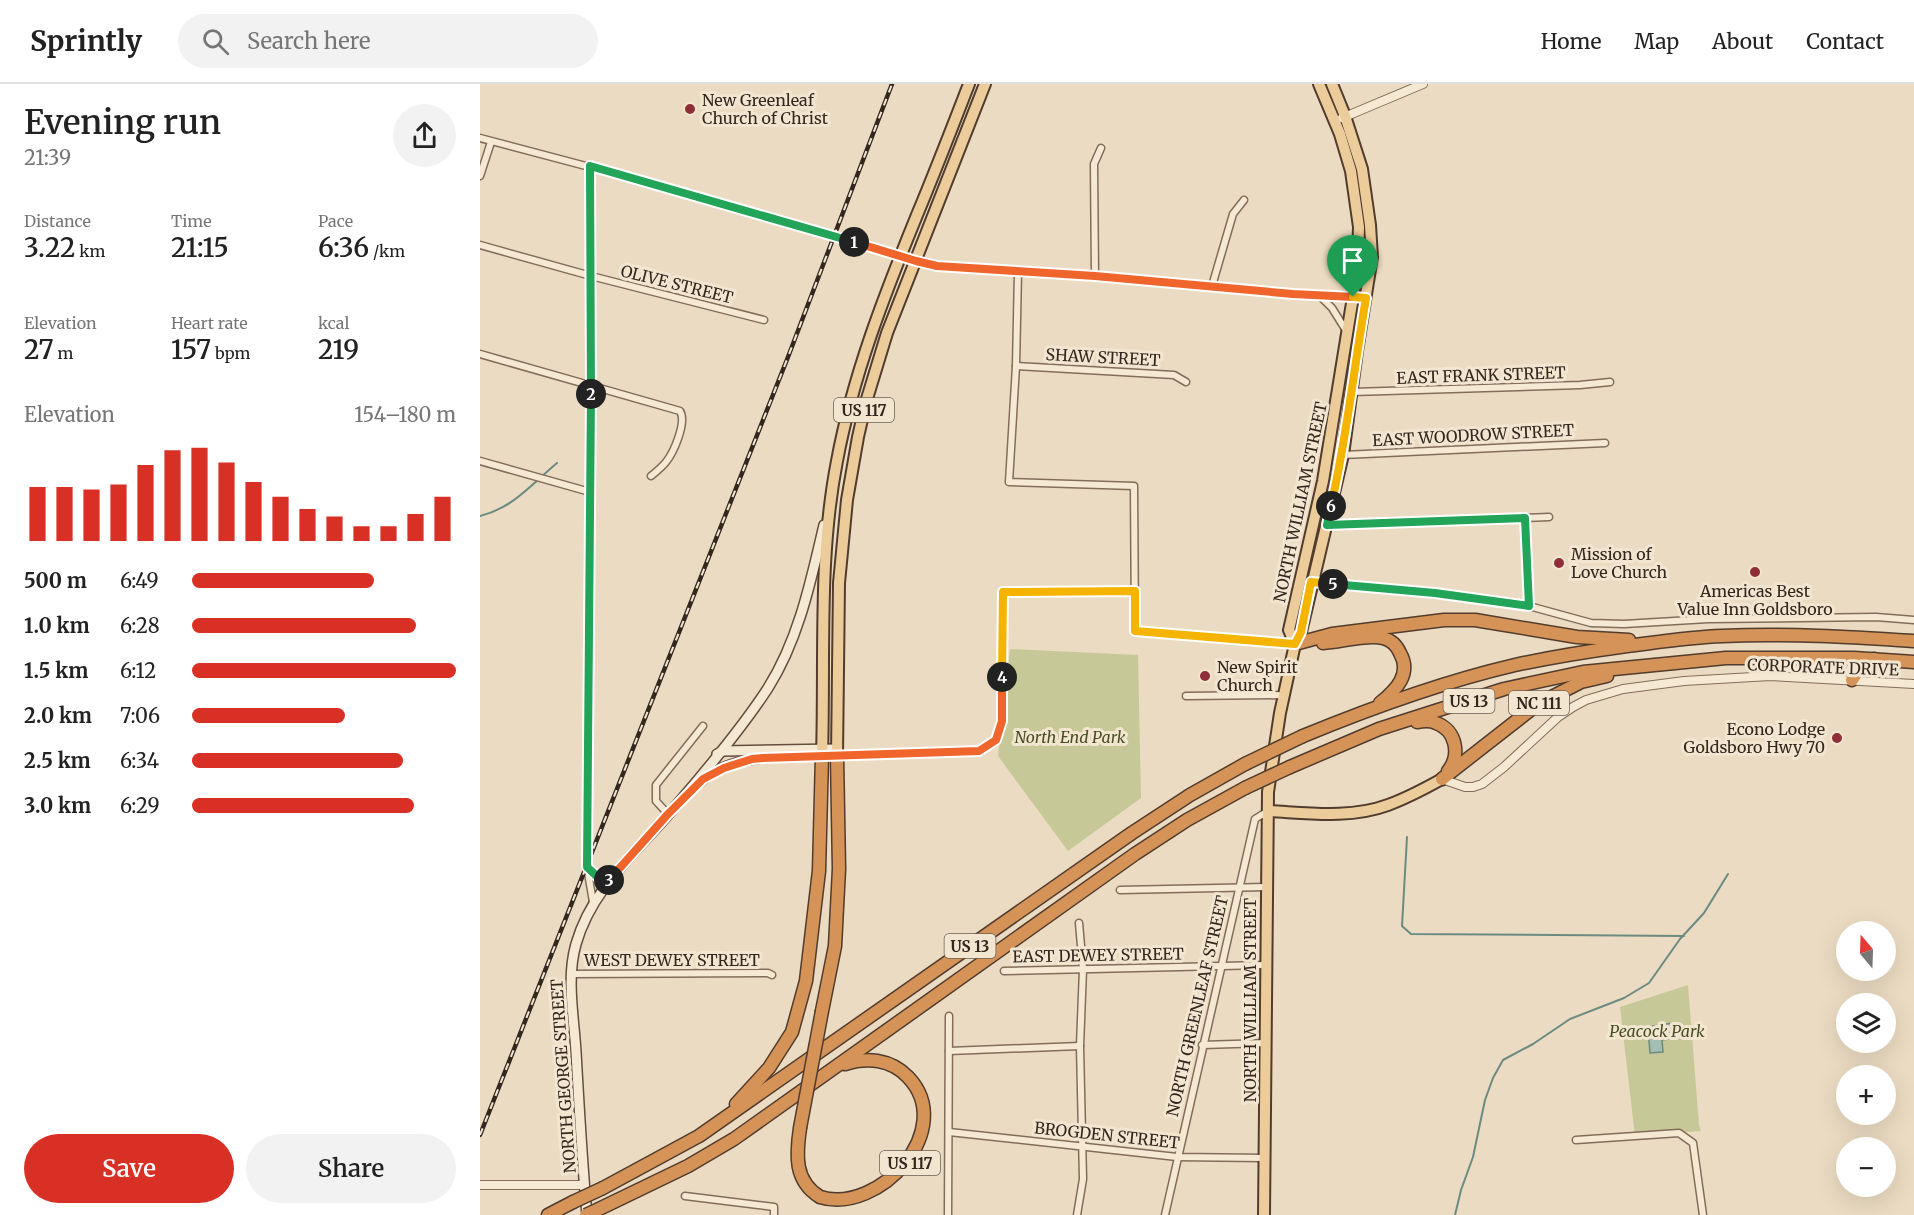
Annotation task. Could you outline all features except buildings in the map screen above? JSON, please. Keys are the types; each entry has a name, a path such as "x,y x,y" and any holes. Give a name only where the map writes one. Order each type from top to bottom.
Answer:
{"highway":[{"path":"1295,644 1332,634 1444,620 1475,620 1577,637 1666,641"},
{"name":"US 13","path":"548,1215 699,1136 1132,833 1190,795 1245,764 1303,736 1352,716 1453,682 1515,665 1586,652 1723,636 1860,637 1914,641"},
{"path":"1295,644 1334,643 1375,637 1392,642 1398,649 1406,667 1401,682 1379,704 1352,716"},
{"name":"US 13","path":"586,1215 688,1166 734,1139 1135,854 1187,820 1245,788 1379,729 1504,689 1582,672 1726,658 1834,658 1914,662"},
{"path":"1834,658 1849,668 1852,680"},
{"path":"1852,680 1861,666 1874,659"},
{"name":"NC 111","path":"1442,779 1538,704 1581,682 1655,664"},
{"path":"1379,729 1425,721 1442,725 1448,730 1456,747 1453,765 1442,779"},
{"name":"US 117","path":"699,1136 734,1106 769,1068 792,1032 806,981 812,942 819,871 822,752"},
{"name":"US 117","path":"825,1074 856,1061 876,1060 901,1070 918,1090 923,1107 923,1135 919,1147 904,1172 888,1189 865,1202 839,1205 824,1200 813,1193 799,1173 797,1160 800,1128 835,946 839,869 837,752"}],"main road":[{"name":"US 117","path":"822,752 824,574 837,461 851,398 872,327 969,84"},
{"name":"US 117","path":"837,752 840,573 847,500 866,402 887,333 985,84"},
{"name":"NORTH WILLIAM STREET","path":"1295,644 1289,630 1323,481 1353,297 1359,226 1357,202 1346,152 1320,84"},
{"name":"NORTH WILLIAM STREET","path":"1264,1215 1268,792 1295,644 1301,632 1311,582 1343,455 1372,257 1369,214 1362,169 1332,84"},
{"path":"851,398 866,402"},
{"path":"668,814 717,755 769,686 793,637 813,572 832,494"},
{"path":"717,755 723,751 837,752"},
{"path":"668,814 703,779 724,768 752,759 822,752"},
{"name":"NC 111","path":"1268,811 1333,814 1367,810 1386,806 1412,796 1442,779"},
{"name":"NORTH GEORGE STREET","path":"586,1215 571,974 579,933 593,902 605,884 668,814"}],"street":[{"path":"1334,121 1424,84"},
{"path":"480,138 590,166 937,266 1366,298"},
{"path":"480,176 491,142"},
{"path":"1095,276 1094,164 1101,148"},
{"path":"590,166 591,386 587,867 593,902"},
{"path":"1212,286 1233,214 1244,200"},
{"name":"OLIVE STREET","path":"480,245 764,320"},
{"path":"1018,271 1016,366 1009,482 1134,486 1135,631 1295,644"},
{"path":"1318,295 1332,308 1347,332"},
{"path":"480,354 680,411 683,416 683,426 667,462 651,476"},
{"name":"SHAW STREET","path":"1016,366 1174,375 1186,382"},
{"name":"EAST FRANK STREET","path":"1352,392 1580,385 1610,382"},
{"name":"EAST WOODROW STREET","path":"1343,455 1605,443"},
{"path":"480,461 590,492"},
{"path":"1327,525 1550,517"},
{"path":"1525,518 1529,606"},
{"path":"1311,582 1435,593 1529,606 1591,623 1876,617 1914,620"},
{"path":"837,752 862,755 979,751 996,740 1002,721 1003,592 1135,591"},
{"name":"CORPORATE DRIVE","path":"1442,779 1473,788 1482,784 1558,717 1573,707 1623,689 1684,681 1770,676 1914,684"},
{"path":"1186,696 1284,695"},
{"path":"668,814 656,801 656,785 703,726"},
{"name":"NORTH GREENLEAF STREET","path":"1164,1215 1255,819 1268,811"},
{"path":"587,867 605,884"},
{"path":"1120,890 1266,887"},
{"path":"1077,1215 1083,1179 1080,1046 1083,969 1080,923"},
{"name":"EAST DEWEY STREET","path":"1004,971 1265,965"},
{"name":"WEST DEWEY STREET","path":"571,974 768,973 772,975"},
{"path":"948,1215 949,1016"},
{"path":"1202,1045 1266,1043"},
{"path":"949,1051 1080,1046"},
{"name":"BROGDEN STREET","path":"949,1132 1177,1157 1264,1158"},
{"path":"1576,1140 1679,1133 1693,1143 1703,1215"},
{"path":"480,1185 584,1185"},
{"path":"685,1196 774,1207 774,1215"}],"green space":[{"name":"North End Park","path":"1010,649 1138,655 1141,798 1068,851 998,756"},
{"name":"Peacock Park","path":"1688,985 1701,1131 1635,1136 1620,1007"}],"shaded area":[{"path":"1672,1023 1675,1038 1662,1040 1663,1052 1650,1053 1648,1027"}],"waterway":[{"path":"480,516 512,501 557,463"},
{"path":"1407,837 1402,926 1411,934 1684,936"},
{"path":"1455,1215 1473,1157 1485,1100 1503,1060 1533,1044 1570,1019 1624,998 1649,983 1680,939 1704,913 1728,874"}],"railway":[{"path":"480,1135 788,357 892,84"}],"place":[{"name":"New Greenleaf Church of Christ","path":"690,109"},
{"name":"Mission of Love Church","path":"1559,563"},
{"name":"Americas Best Value Inn Goldsboro","path":"1755,572"},
{"name":"New Spirit Church","path":"1205,676"},
{"name":"Econo Lodge Goldsboro Hwy 70","path":"1837,738"}],"route":[{"path":"590,166 937,266 1353,297 1366,298 1343,455 1327,525 1525,518 1529,606 1435,593 1311,582 1301,632 1295,644 1135,631 1135,591 1003,592 1002,721 996,740 979,751 763,758 738,763 703,779 605,884 587,867 591,386 590,166"}]}
